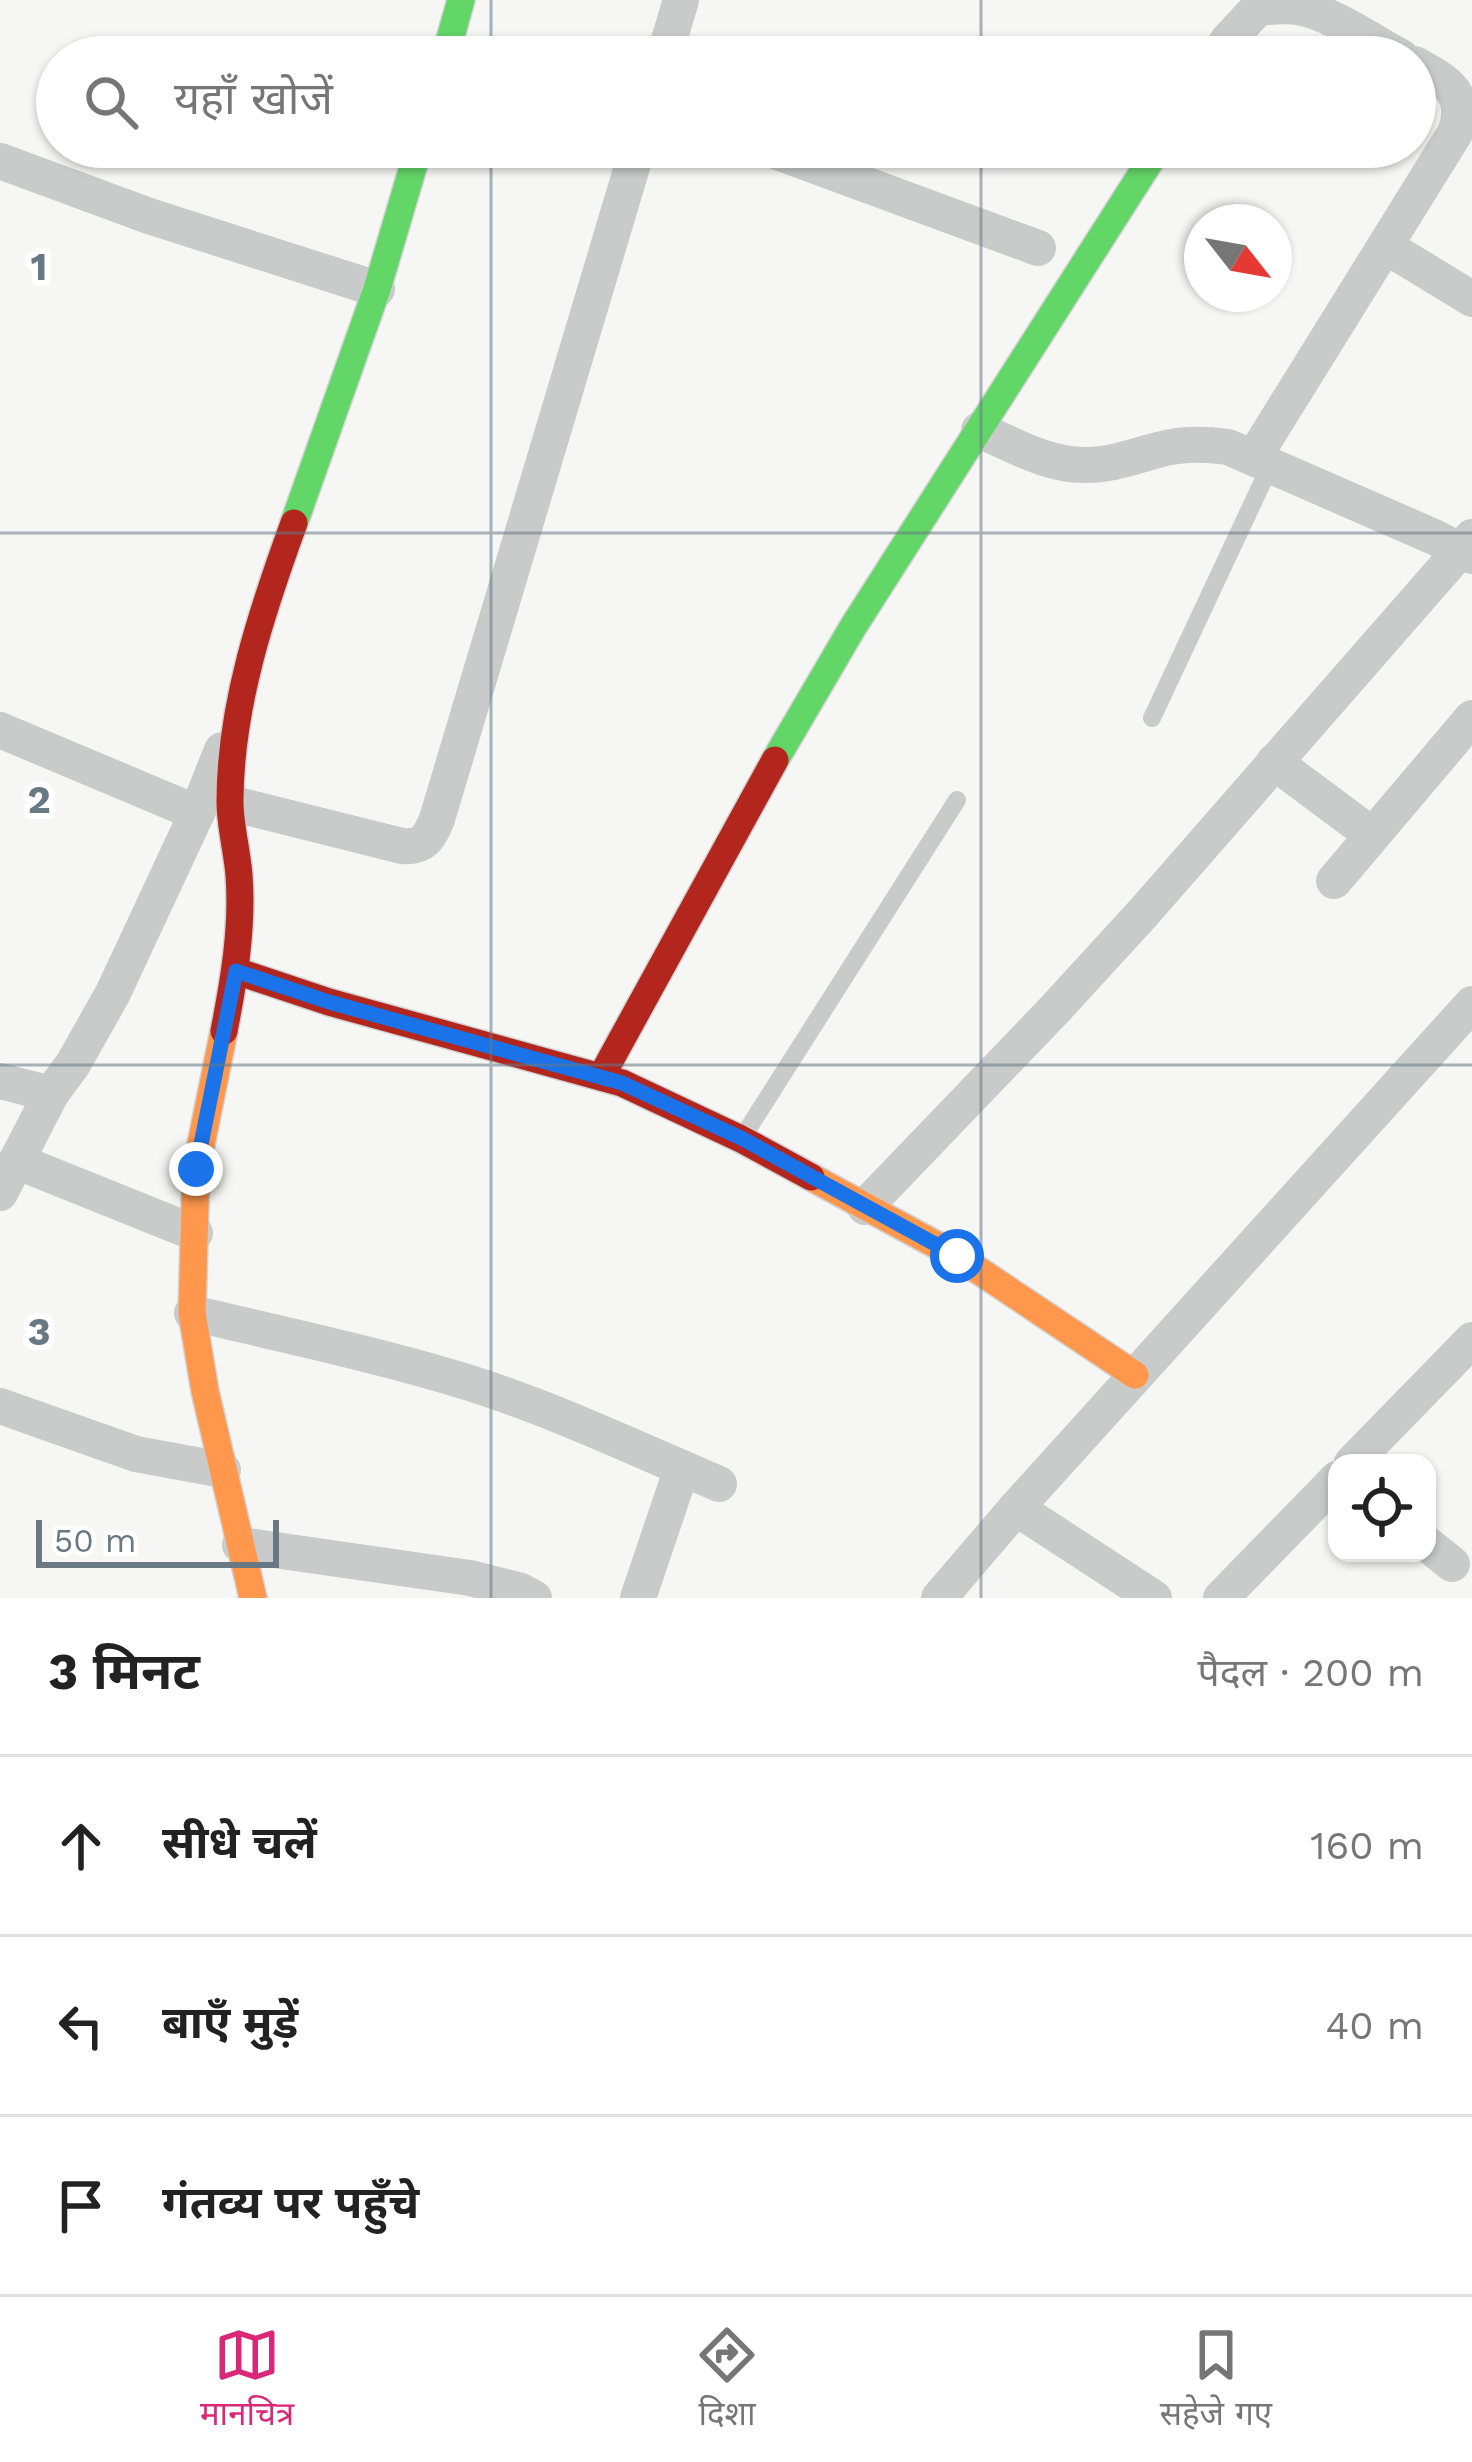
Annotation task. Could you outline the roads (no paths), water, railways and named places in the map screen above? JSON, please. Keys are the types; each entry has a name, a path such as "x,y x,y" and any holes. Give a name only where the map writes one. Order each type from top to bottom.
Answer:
{"street":[{"path":"451,36 461,0"},
{"path":"670,36 681,0"},
{"path":"1231,36 1253,3 1298,7 1362,36"},
{"path":"1262,460 1385,245 1466,128 1453,89 1436,75"},
{"path":"0,161 170,223 377,289"},
{"path":"195,1233 8,1177 214,808 275,576 377,289 413,168"},
{"path":"0,730 214,808 402,846 424,844 444,796 632,168"},
{"path":"821,168 1037,248"},
{"path":"601,1077 734,831 854,626 1147,168"},
{"path":"1385,245 1472,299"},
{"path":"866,1207 1057,1007 1468,548 1228,447 1201,443 1117,461 1066,464 979,430"},
{"path":"1334,880 1472,718"},
{"path":"1274,762 1372,835"},
{"path":"214,808 239,879 236,971 196,1169 192,1313 247,1593"},
{"path":"236,971 329,1002 622,1083 741,1138 957,1256 1135,1376"},
{"path":"939,1598 1135,1376 1465,1027"},
{"path":"0,1081 51,1094"},
{"path":"192,1313 469,1383 531,1404 719,1484"},
{"path":"1361,1454 1472,1340"},
{"path":"0,1406 136,1454 223,1470"},
{"path":"638,1598 682,1468"},
{"path":"1221,1598 1328,1488"},
{"path":"1016,1508 1154,1598"},
{"path":"240,1545 470,1579 535,1598"}],"lane":[{"path":"1152,718 1262,460"},
{"path":"741,1138 957,800"}]}
